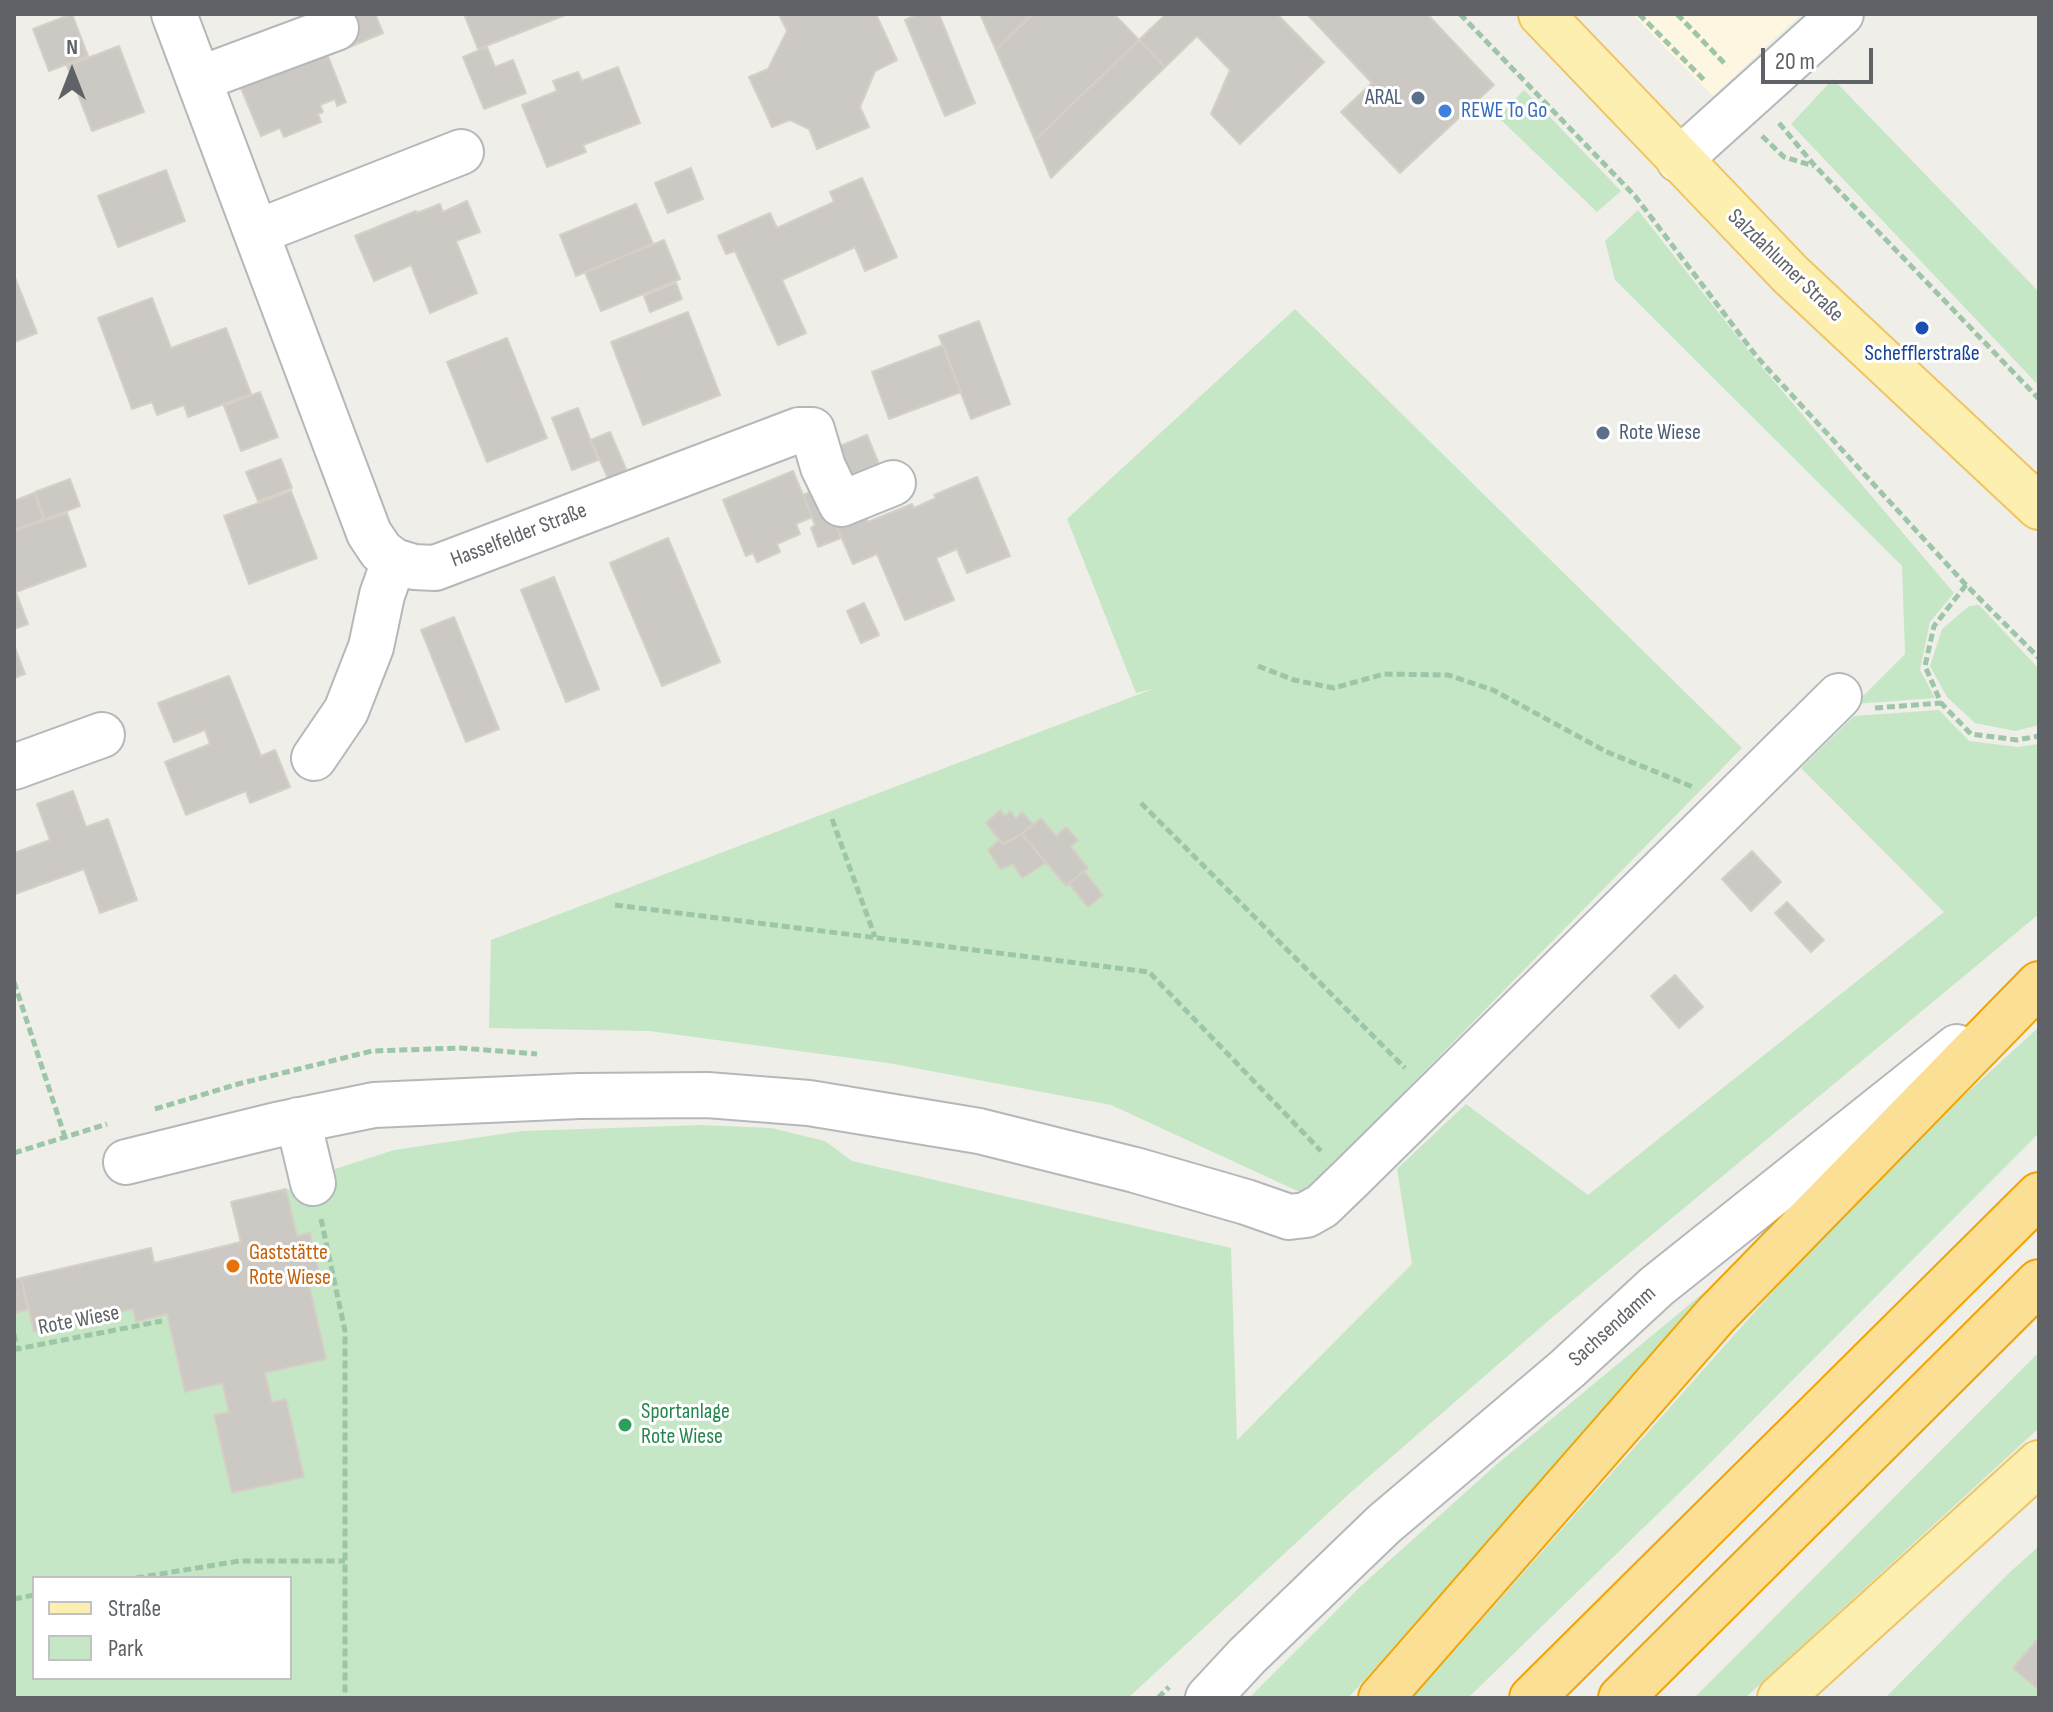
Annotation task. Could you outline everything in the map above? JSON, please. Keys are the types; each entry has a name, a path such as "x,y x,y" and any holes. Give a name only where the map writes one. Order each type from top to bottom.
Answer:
{"highway":[{"path":"1381,1698 1716,1315 2039,983"},
{"path":"1532,1698 2039,1195"},
{"path":"1621,1698 2039,1282"}],"main road":[{"name":"Salzdahlumer Straße","path":"1541,14 1791,275 2039,507"},
{"path":"1780,1698 2039,1463"}],"street":[{"path":"174,14 369,533 381,551 394,561 382,595 371,647 346,711 314,758"},
{"path":"1679,160 1841,14"},
{"path":"199,79 336,28"},
{"path":"257,232 461,152"},
{"name":"Hasselfelder Straße","path":"394,561 414,567 435,568 799,430 812,430 823,467 841,504 893,483"},
{"path":"126,1162 298,1120 374,1105 579,1096 707,1095 809,1103 979,1131 1135,1170 1289,1217 1306,1215 1322,1206 1349,1180 1839,696"},
{"path":"14,767 102,735"},
{"name":"Sachsendamm","path":"1208,1698 1247,1656 1384,1524 1567,1369 1657,1286 2039,983"},
{"path":"298,1120 313,1183"}],"path":[{"path":"1460,14 1635,196 1757,357 1966,585 2039,658"},
{"path":"1815,166 2039,399"},
{"path":"1966,585 1934,626 1925,666 1941,703 1971,734 2017,740 2039,736"},
{"path":"1258,666 1294,680 1334,688 1384,674 1448,675 1493,690 1607,752 1701,790 1736,798"},
{"path":"1839,696 1854,710 1941,703"},
{"path":"1141,803 1434,1096"},
{"path":"832,819 875,937"},
{"path":"615,905 1149,972 1349,1180"},
{"path":"14,982 65,1137"},
{"path":"313,1183 345,1331 345,1698"},
{"path":"315,1255 327,1252"},
{"name":"Rote Wiese","path":"14,1334 17,1349 162,1321"},
{"path":"148,1576 239,1561 345,1561"}],"shaded area":[{"path":"1632,14 1801,14 1713,96"}],"green space":[{"path":"1833,79 2039,292 2039,386 1791,124"},
{"path":"1524,90 1621,191 1597,212 1498,117"},
{"path":"1638,210 1755,359 1954,593 1930,622 1920,670 1935,698 1855,704 1905,654 1902,566 1615,280 1605,241"},
{"path":"1295,309 1742,748 1304,1194 1111,1105 888,1063 649,1031 489,1028 491,940 1153,689 1136,693 1067,519"},
{"path":"1979,605 2039,669 2039,725 2015,731 1975,723 1947,697 1930,666 1942,629 1969,606"},
{"name":"Sportanlage Rote Wiese","path":"1939,710 1969,741 2018,747 2039,744 2039,914 1555,1315 1350,1493 1128,1698 14,1698 14,1279 151,1248 155,1263 240,1243 231,1202 334,1179 332,1170 394,1150 522,1131 702,1125 771,1128 825,1141 852,1161 1231,1248 1237,1440 1412,1264 1397,1169 1466,1104 1588,1195 1944,912 1801,768 1854,716"},
{"path":"2039,1027 2039,1133 1704,1469 1468,1698 1412,1698 1783,1280 1902,1152"},
{"path":"1737,1265 1348,1698 1249,1698 1362,1585 1496,1465"},
{"path":"2039,1352 2039,1428 1745,1698 1694,1698"},
{"path":"2039,1546 2039,1698 1885,1698 2010,1572"}],"building":[{"path":"72,14 88,56 49,71 33,29"},
{"path":"341,14 375,14 383,33 345,49 332,18"},
{"path":"464,14 568,14 478,49"},
{"path":"779,14 876,14 897,60 875,71 860,107 869,127 817,149 809,129 790,120 772,127 749,77 768,69 787,31"},
{"path":"918,14 939,14 975,103 945,116 905,20"},
{"path":"980,14 1033,14 996,50"},
{"path":"1033,14 1114,14 1139,40 1035,140 996,50"},
{"path":"1166,14 1277,14 1324,62 1240,144 1211,114 1230,70 1197,36 1165,67 1139,40"},
{"name":"ARAL","path":"1307,14 1427,14 1494,85 1400,173 1341,112 1372,83"},
{"path":"1139,40 1165,67 1051,178 1035,140"},
{"path":"119,46 144,112 92,131 67,66"},
{"path":"324,46 346,102 337,106 335,99 320,105 323,112 318,114 321,122 284,137 280,128 261,136 238,81"},
{"path":"487,47 495,67 513,60 526,93 484,109 463,57"},
{"path":"618,67 640,123 583,145 586,152 547,167 522,105 557,91 553,81 578,72 582,81"},
{"path":"691,168 703,199 668,213 655,183"},
{"path":"166,170 185,221 118,247 98,196"},
{"path":"862,178 897,257 865,271 855,247 782,280 806,333 778,345 735,251 726,254 718,236 770,213 777,228 834,202 830,192"},
{"path":"467,201 480,232 456,241 477,293 430,313 411,265 374,281 355,236 416,211 440,204 443,212"},
{"path":"636,204 653,244 576,276 560,235"},
{"path":"664,240 680,279 601,311 585,272"},
{"path":"14,275 37,333 14,342"},
{"path":"676,283 682,299 650,312 644,296"},
{"path":"152,298 171,348 226,328 251,394 188,417 184,405 157,415 152,402 132,409 98,318"},
{"path":"688,312 720,395 643,425 611,342"},
{"path":"979,321 1010,404 971,419 939,336"},
{"path":"507,338 547,438 487,462 447,362"},
{"path":"943,345 961,392 889,419 872,372"},
{"path":"260,392 278,437 241,451 224,406"},
{"path":"578,408 598,460 572,470 552,418"},
{"path":"610,432 629,476 610,483 591,440"},
{"path":"867,435 881,469 842,485 828,451"},
{"path":"281,459 292,488 258,501 246,472"},
{"path":"793,471 812,517 796,524 800,534 777,544 780,552 757,562 753,553 746,556 723,500"},
{"path":"977,477 1010,556 967,573 957,549 936,558 954,600 905,620 877,554 853,564 835,523 864,511 868,522 912,504 914,508 936,498 934,495"},
{"path":"70,479 80,506 45,519 35,492"},
{"path":"820,488 841,538 818,547 811,528 815,525 803,495"},
{"path":"291,491 317,558 249,584 224,516"},
{"path":"34,493 44,519 14,530 14,501"},
{"path":"67,513 86,566 16,592 28,624 14,629 14,531"},
{"path":"668,538 720,662 662,686 610,563"},
{"path":"554,577 599,689 566,702 521,590"},
{"path":"864,603 879,635 861,643 847,611"},
{"path":"454,617 499,729 466,742 421,630"},
{"path":"14,645 25,674 14,678"},
{"path":"229,676 261,756 275,750 290,787 250,803 246,791 186,815 165,762 210,744 205,730 174,742 158,703"},
{"path":"73,791 86,827 108,819 137,900 100,913 84,869 15,894 14,853 50,840 37,804"},
{"path":"1000,810 1005,816 1010,811 1016,819 1022,812 1033,824 1003,844 986,823"},
{"path":"1041,818 1056,836 1066,827 1078,840 1071,847 1088,868 1066,886 1022,834"},
{"path":"1022,834 1046,863 1022,878 1013,864 1000,869 988,850 999,840 1003,844"},
{"path":"1752,851 1781,882 1751,911 1722,879"},
{"path":"1084,871 1103,895 1088,907 1069,884"},
{"path":"1787,902 1824,940 1811,952 1775,913"},
{"path":"1675,975 1703,1007 1679,1028 1651,996"},
{"path":"286,1189 297,1236 310,1233 321,1281 309,1284 326,1359 265,1373 272,1402 286,1399 304,1477 232,1493 214,1415 229,1412 222,1383 185,1392 167,1314 136,1322 133,1309 34,1332 21,1278 151,1248 154,1263 241,1242 231,1202"},
{"path":"21,1278 28,1310 14,1313 14,1280"},
{"path":"2039,1637 2039,1690 2013,1668"}],"place":[{"name":"ARAL","path":"1418,98"},
{"name":"REWE To Go","path":"1445,111"},
{"name":"Schefflerstraße","path":"1922,328"},
{"name":"Rote Wiese","path":"1603,433"},
{"name":"Gaststätte Rote Wiese","path":"233,1266"},
{"name":"Sportanlage Rote Wiese","path":"625,1425"}]}
